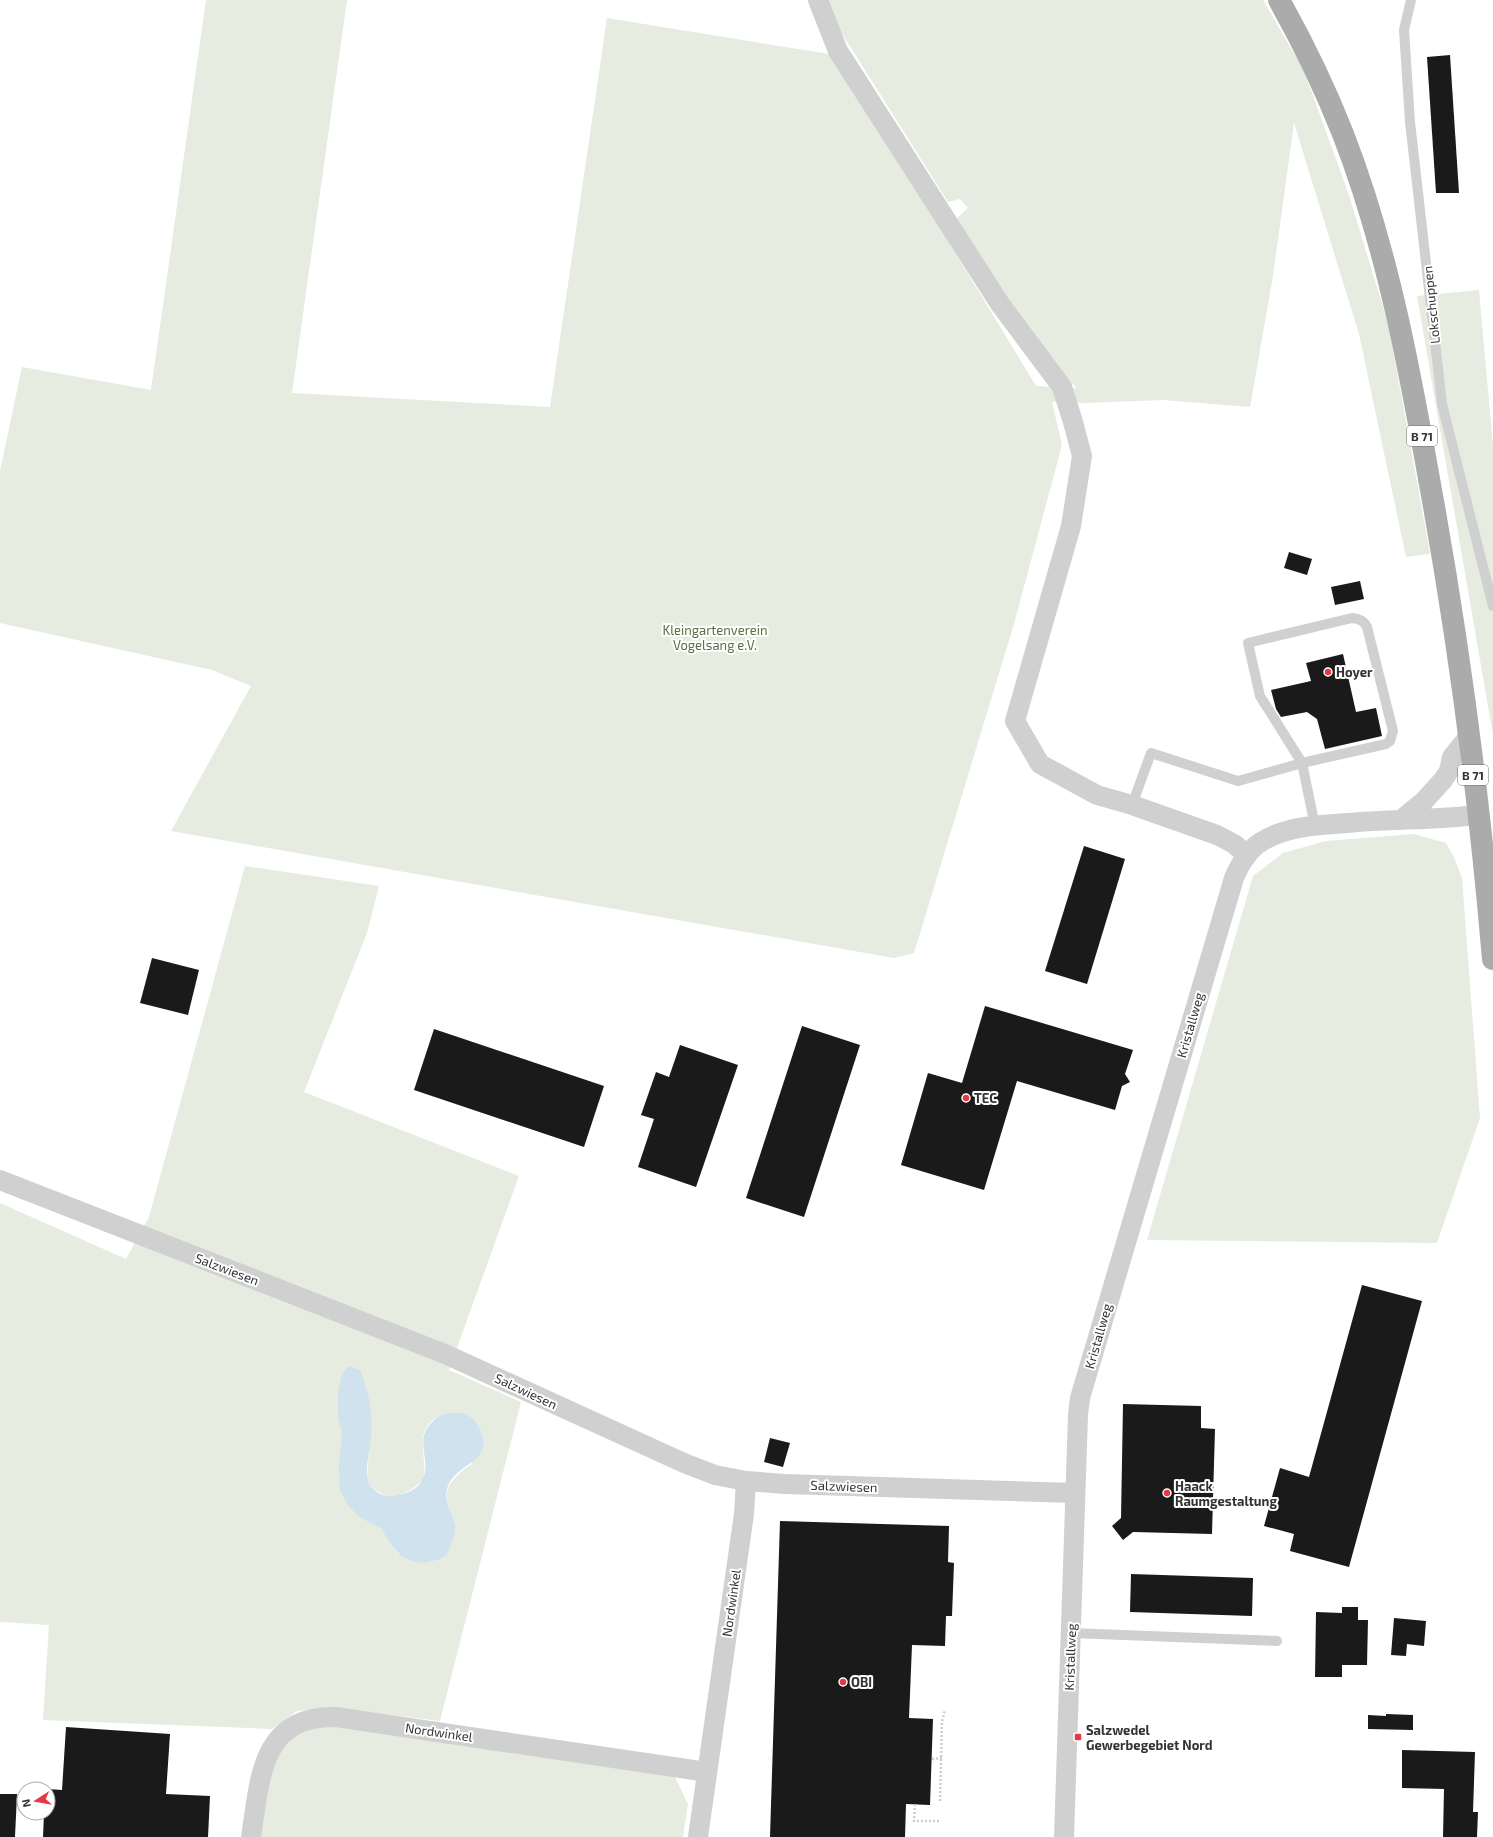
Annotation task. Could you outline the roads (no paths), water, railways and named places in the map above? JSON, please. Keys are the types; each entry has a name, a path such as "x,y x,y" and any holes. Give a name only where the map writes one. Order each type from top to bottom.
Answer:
{"main road":[{"name":"B 71","path":"1279,0 1317,74 1343,134 1365,195 1386,269 1413,389 1451,605 1469,736 1493,959"}],"street":[{"path":"818,0 838,51 1000,304 1062,387 1073,422 1082,456 1071,526 1016,721 1040,764 1097,795 1132,805 1217,835 1234,844 1247,855"},
{"path":"1402,819 1424,801 1443,780 1449,771 1452,758 1469,736"},
{"name":"Kristallweg","path":"1064,1837 1078,1414 1080,1398 1231,886 1247,855 1260,843 1293,829 1402,819 1478,815"},
{"name":"Salzwiesen","path":"0,1180 445,1354 684,1463 715,1475 746,1481 792,1484 1076,1493"},
{"name":"Nordwinkel","path":"698,1837 744,1514 746,1481"},
{"name":"Nordwinkel","path":"251,1837 263,1766 268,1752 279,1737 294,1726 309,1719 323,1716 707,1772"}],"lane":[{"name":"Lokschuppen","path":"1411,0 1404,30 1410,122 1442,404 1493,606"},
{"path":"1132,805 1151,753 1238,781 1302,763 1386,744 1393,732 1368,627 1364,622 1358,619 1352,618 1248,643 1260,696 1302,763 1315,826"},
{"path":"1071,1633 1277,1641"}],"water":[{"path":"349,1366 360,1370 368,1395 371,1412 371,1430 367,1472 370,1485 377,1492 389,1496 408,1492 418,1486 425,1473 424,1436 427,1428 439,1416 453,1413 463,1413 468,1415 476,1422 483,1437 483,1447 479,1455 451,1480 447,1489 446,1495 454,1520 455,1533 447,1555 438,1560 423,1563 411,1561 401,1556 392,1546 381,1528 359,1517 348,1505 340,1490 339,1467 342,1432 338,1417 338,1393 342,1374"}],"place":[{"name":"Hoyer","path":"1328,672"},
{"name":"TEC","path":"966,1098"},
{"name":"Haack Raumgestaltung","path":"1167,1493"},
{"name":"OBI","path":"843,1682"},
{"name":"Salzwedel Gewerbegebiet Nord","path":"1078,1737"}],"park label":[{"name":"Kleingartenverein Vogelsang e.V.","path":"715,638"}]}
